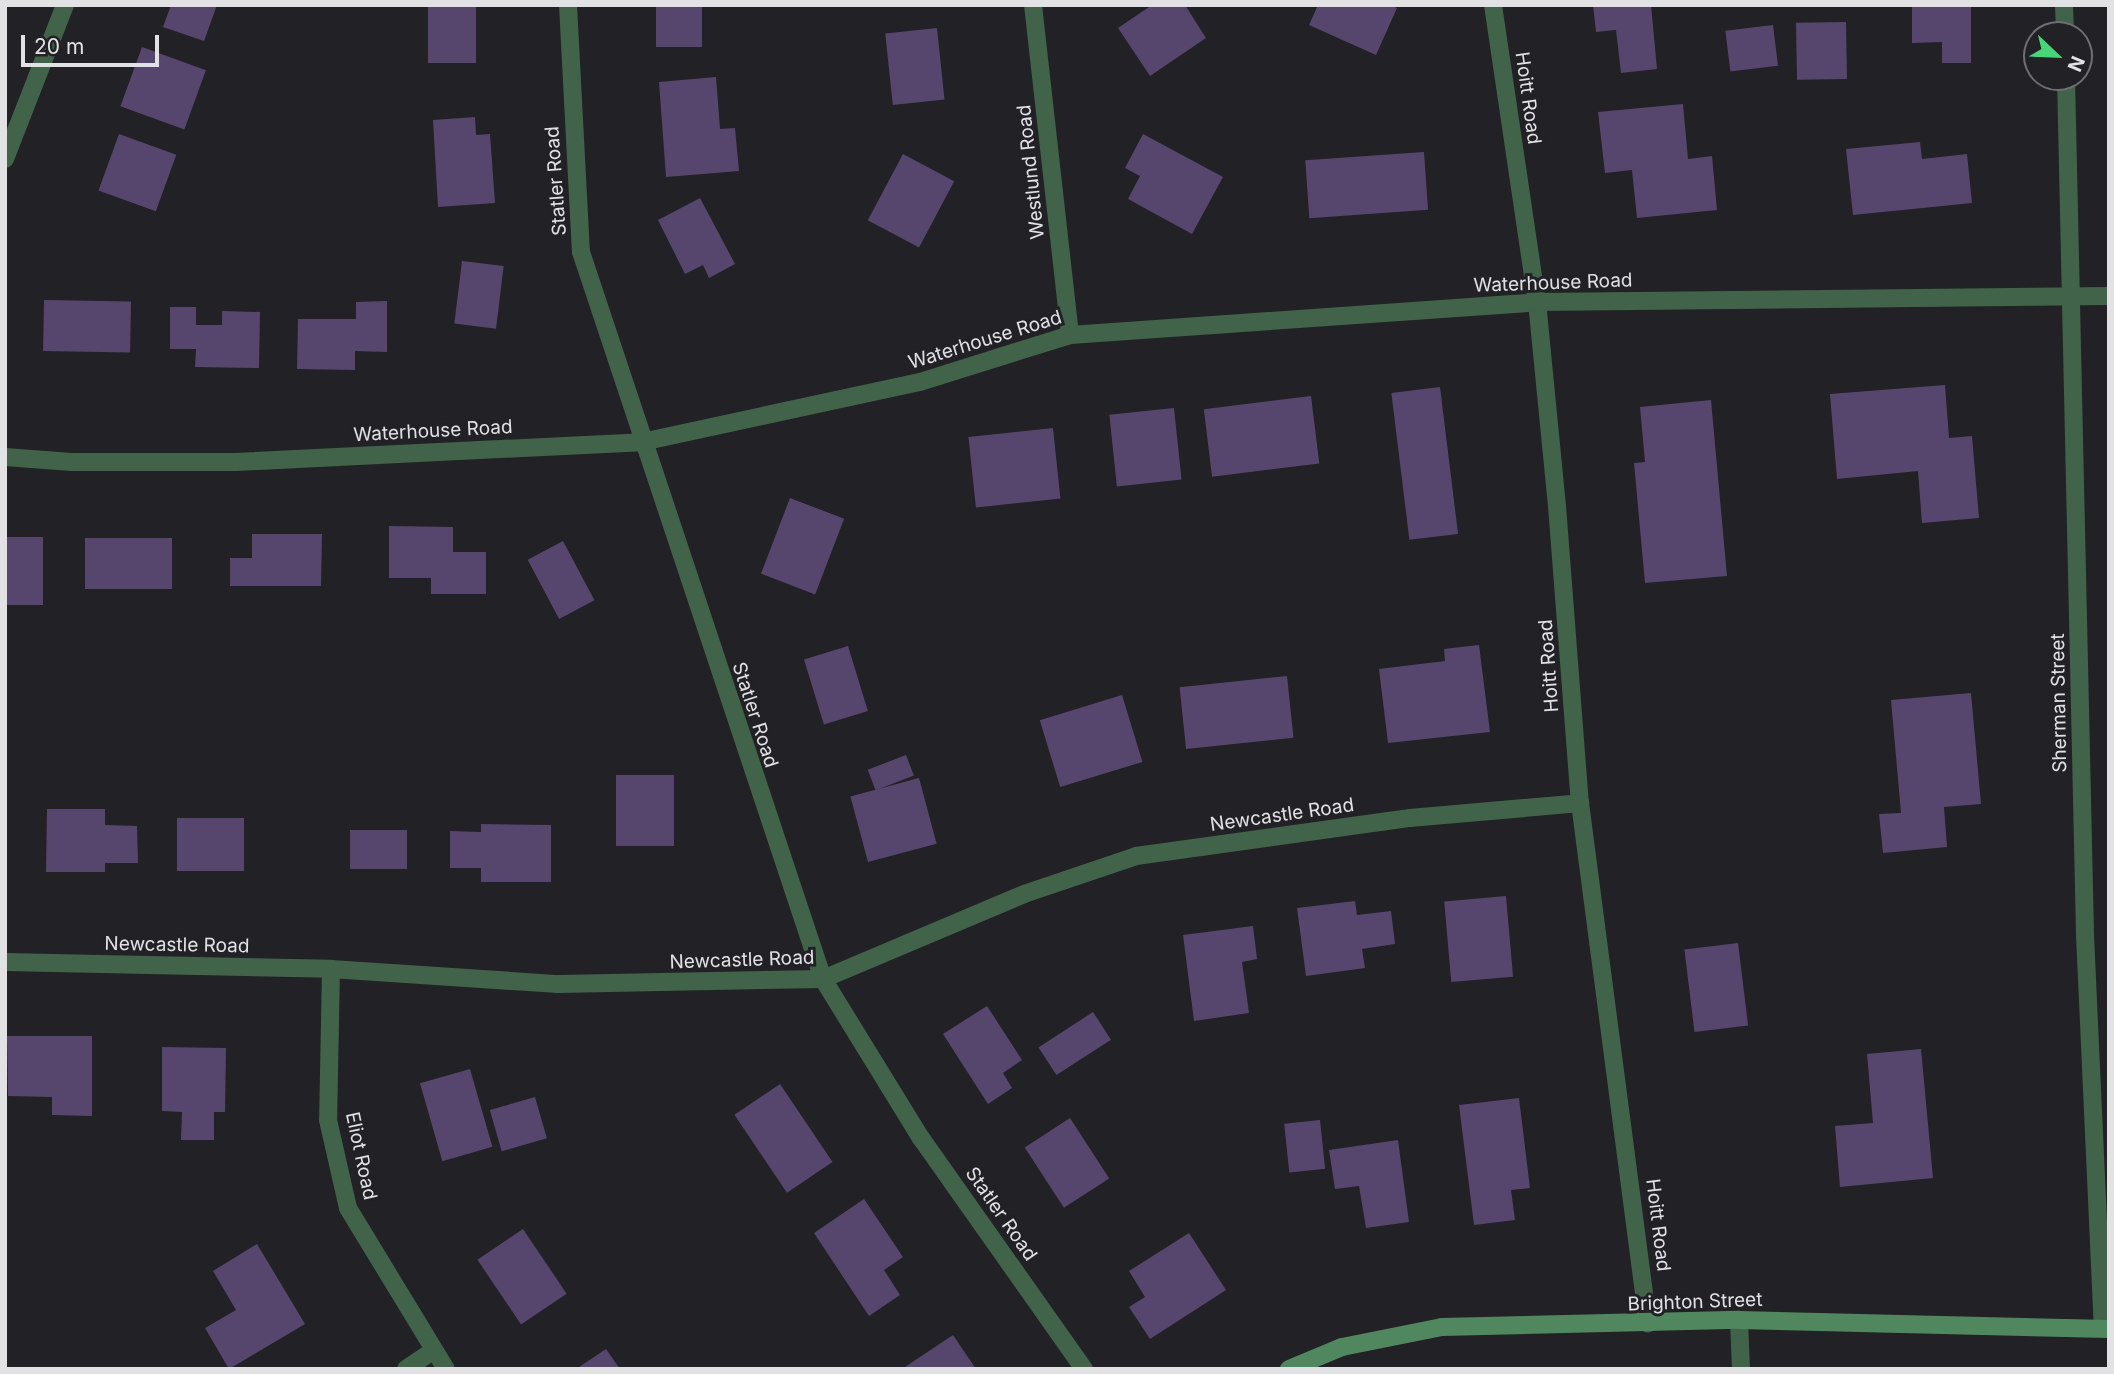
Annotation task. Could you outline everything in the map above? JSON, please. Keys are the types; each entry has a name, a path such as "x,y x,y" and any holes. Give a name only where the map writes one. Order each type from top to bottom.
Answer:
{"main road":[{"name":"Brighton Street","path":"1289,1369 1342,1347 1441,1327 1739,1320 2106,1329"}],"street":[{"path":"5,159 65,5"},
{"name":"Statler Road","path":"568,5 581,251 642,442 823,979 921,1138 1084,1369"},
{"name":"Westlund Road","path":"1033,5 1070,335"},
{"name":"Hoitt Road","path":"1493,5 1537,302 1558,506 1580,803 1648,1324"},
{"name":"Sherman Street","path":"2066,91 2085,935 2106,1329"},
{"name":"Waterhouse Road","path":"5,457 72,462 236,462 642,442 920,382 1070,335 1537,302 2109,296"},
{"name":"Newcastle Road","path":"5,962 331,969 559,984 823,979 1024,894 1136,856 1410,818 1580,803"},
{"name":"Eliot Road","path":"331,969 328,1120 348,1208 446,1369"},
{"path":"1739,1320 1741,1369"},
{"path":"406,1369 433,1351"}],"building":[{"path":"171,5 217,5 204,41 163,27"},
{"path":"428,5 476,5 476,63 428,63"},
{"path":"656,5 702,5 702,47 656,47"},
{"path":"1152,5 1185,5 1206,38 1150,76 1118,28"},
{"path":"1318,5 1390,5 1397,8 1376,55 1309,25"},
{"path":"1593,5 1651,5 1657,69 1621,73 1616,30 1596,32"},
{"path":"1912,5 1971,5 1971,63 1942,63 1942,42 1912,43"},
{"path":"1846,22 1847,79 1797,80 1796,23"},
{"path":"1773,25 1778,66 1730,72 1725,31"},
{"path":"937,28 945,100 893,105 885,33"},
{"path":"142,47 206,70 184,129 120,106"},
{"path":"716,77 720,129 735,128 739,171 666,177 659,82"},
{"path":"1683,104 1688,159 1712,156 1717,210 1637,218 1632,170 1605,173 1598,112"},
{"path":"475,117 476,135 490,134 495,203 438,207 433,120"},
{"path":"119,134 176,155 156,211 98,190"},
{"path":"1143,134 1223,177 1192,234 1128,199 1140,176 1125,168"},
{"path":"1920,142 1922,159 1967,154 1972,203 1853,215 1846,149"},
{"path":"1424,152 1428,210 1309,218 1305,160"},
{"path":"903,154 954,181 919,247 868,220"},
{"path":"700,198 735,264 709,278 703,265 685,274 658,220"},
{"path":"462,261 504,266 496,329 454,324"},
{"path":"44,300 131,302 130,353 43,351"},
{"path":"387,301 387,352 355,351 355,370 297,369 298,319 356,319 356,302"},
{"path":"170,307 196,307 196,325 222,325 222,311 260,312 259,368 195,367 196,349 170,349"},
{"path":"1945,385 1949,438 1972,436 1979,518 1922,523 1918,471 1837,479 1830,394"},
{"path":"1440,387 1458,534 1409,540 1391,393"},
{"path":"1311,396 1319,463 1212,477 1204,409"},
{"path":"1711,400 1727,576 1645,583 1634,463 1645,462 1640,407"},
{"path":"1174,408 1182,480 1117,486 1109,415"},
{"path":"1053,428 1060,499 976,507 968,437"},
{"path":"790,498 844,519 815,594 761,574"},
{"path":"389,526 453,527 453,552 486,552 486,594 431,594 431,578 389,578"},
{"path":"252,534 322,534 321,586 230,586 230,558 252,558"},
{"path":"5,537 43,537 43,605 5,605"},
{"path":"85,538 172,538 172,589 85,589"},
{"path":"563,541 594,600 559,619 528,560"},
{"path":"1479,645 1490,732 1388,743 1379,669 1445,661 1444,649"},
{"path":"848,646 868,711 824,724 804,659"},
{"path":"1287,676 1293,738 1186,749 1180,687"},
{"path":"1971,693 1981,804 1944,807 1947,847 1883,853 1879,814 1901,813 1891,700"},
{"path":"1122,695 1142,762 1060,787 1040,720"},
{"path":"906,755 914,776 876,790 868,770"},
{"path":"616,775 674,775 674,846 616,846"},
{"path":"919,778 937,844 868,862 850,796"},
{"path":"47,809 105,809 105,825 137,826 138,863 105,863 105,872 46,872"},
{"path":"177,818 244,818 244,871 177,871"},
{"path":"481,824 551,825 551,882 481,882 481,868 450,868 450,831 481,832"},
{"path":"350,830 407,830 407,869 350,869"},
{"path":"1506,896 1513,977 1451,982 1444,901"},
{"path":"1355,901 1357,915 1391,911 1395,944 1362,949 1365,968 1306,976 1297,908"},
{"path":"1253,926 1257,959 1242,962 1249,1013 1194,1021 1183,935"},
{"path":"1738,943 1748,1025 1695,1032 1684,950"},
{"path":"987,1006 1022,1060 1003,1073 1012,1088 988,1104 943,1034"},
{"path":"1093,1012 1111,1040 1056,1075 1038,1047"},
{"path":"7,1036 92,1036 92,1116 52,1115 52,1097 8,1096"},
{"path":"162,1047 226,1048 225,1112 214,1112 214,1140 181,1140 182,1112 162,1111"},
{"path":"1921,1049 1933,1178 1840,1187 1835,1126 1873,1123 1867,1054"},
{"path":"470,1069 492,1147 442,1161 420,1083"},
{"path":"780,1084 833,1162 787,1193 734,1115"},
{"path":"535,1097 547,1138 502,1151 490,1110"},
{"path":"1519,1098 1530,1188 1511,1190 1515,1220 1474,1225 1459,1105"},
{"path":"1070,1118 1109,1178 1064,1208 1025,1147"},
{"path":"1320,1120 1325,1169 1289,1172 1284,1124"},
{"path":"1398,1140 1409,1222 1366,1228 1359,1186 1335,1189 1329,1150"},
{"path":"864,1199 903,1257 884,1270 900,1295 869,1316 814,1233"},
{"path":"523,1229 567,1294 521,1324 477,1260"},
{"path":"1189,1233 1226,1290 1150,1339 1129,1307 1145,1297 1129,1271"},
{"path":"257,1244 305,1324 229,1369 205,1328 236,1310 213,1271"},
{"path":"953,1335 976,1369 902,1369"},
{"path":"606,1349 620,1369 576,1369"}]}
